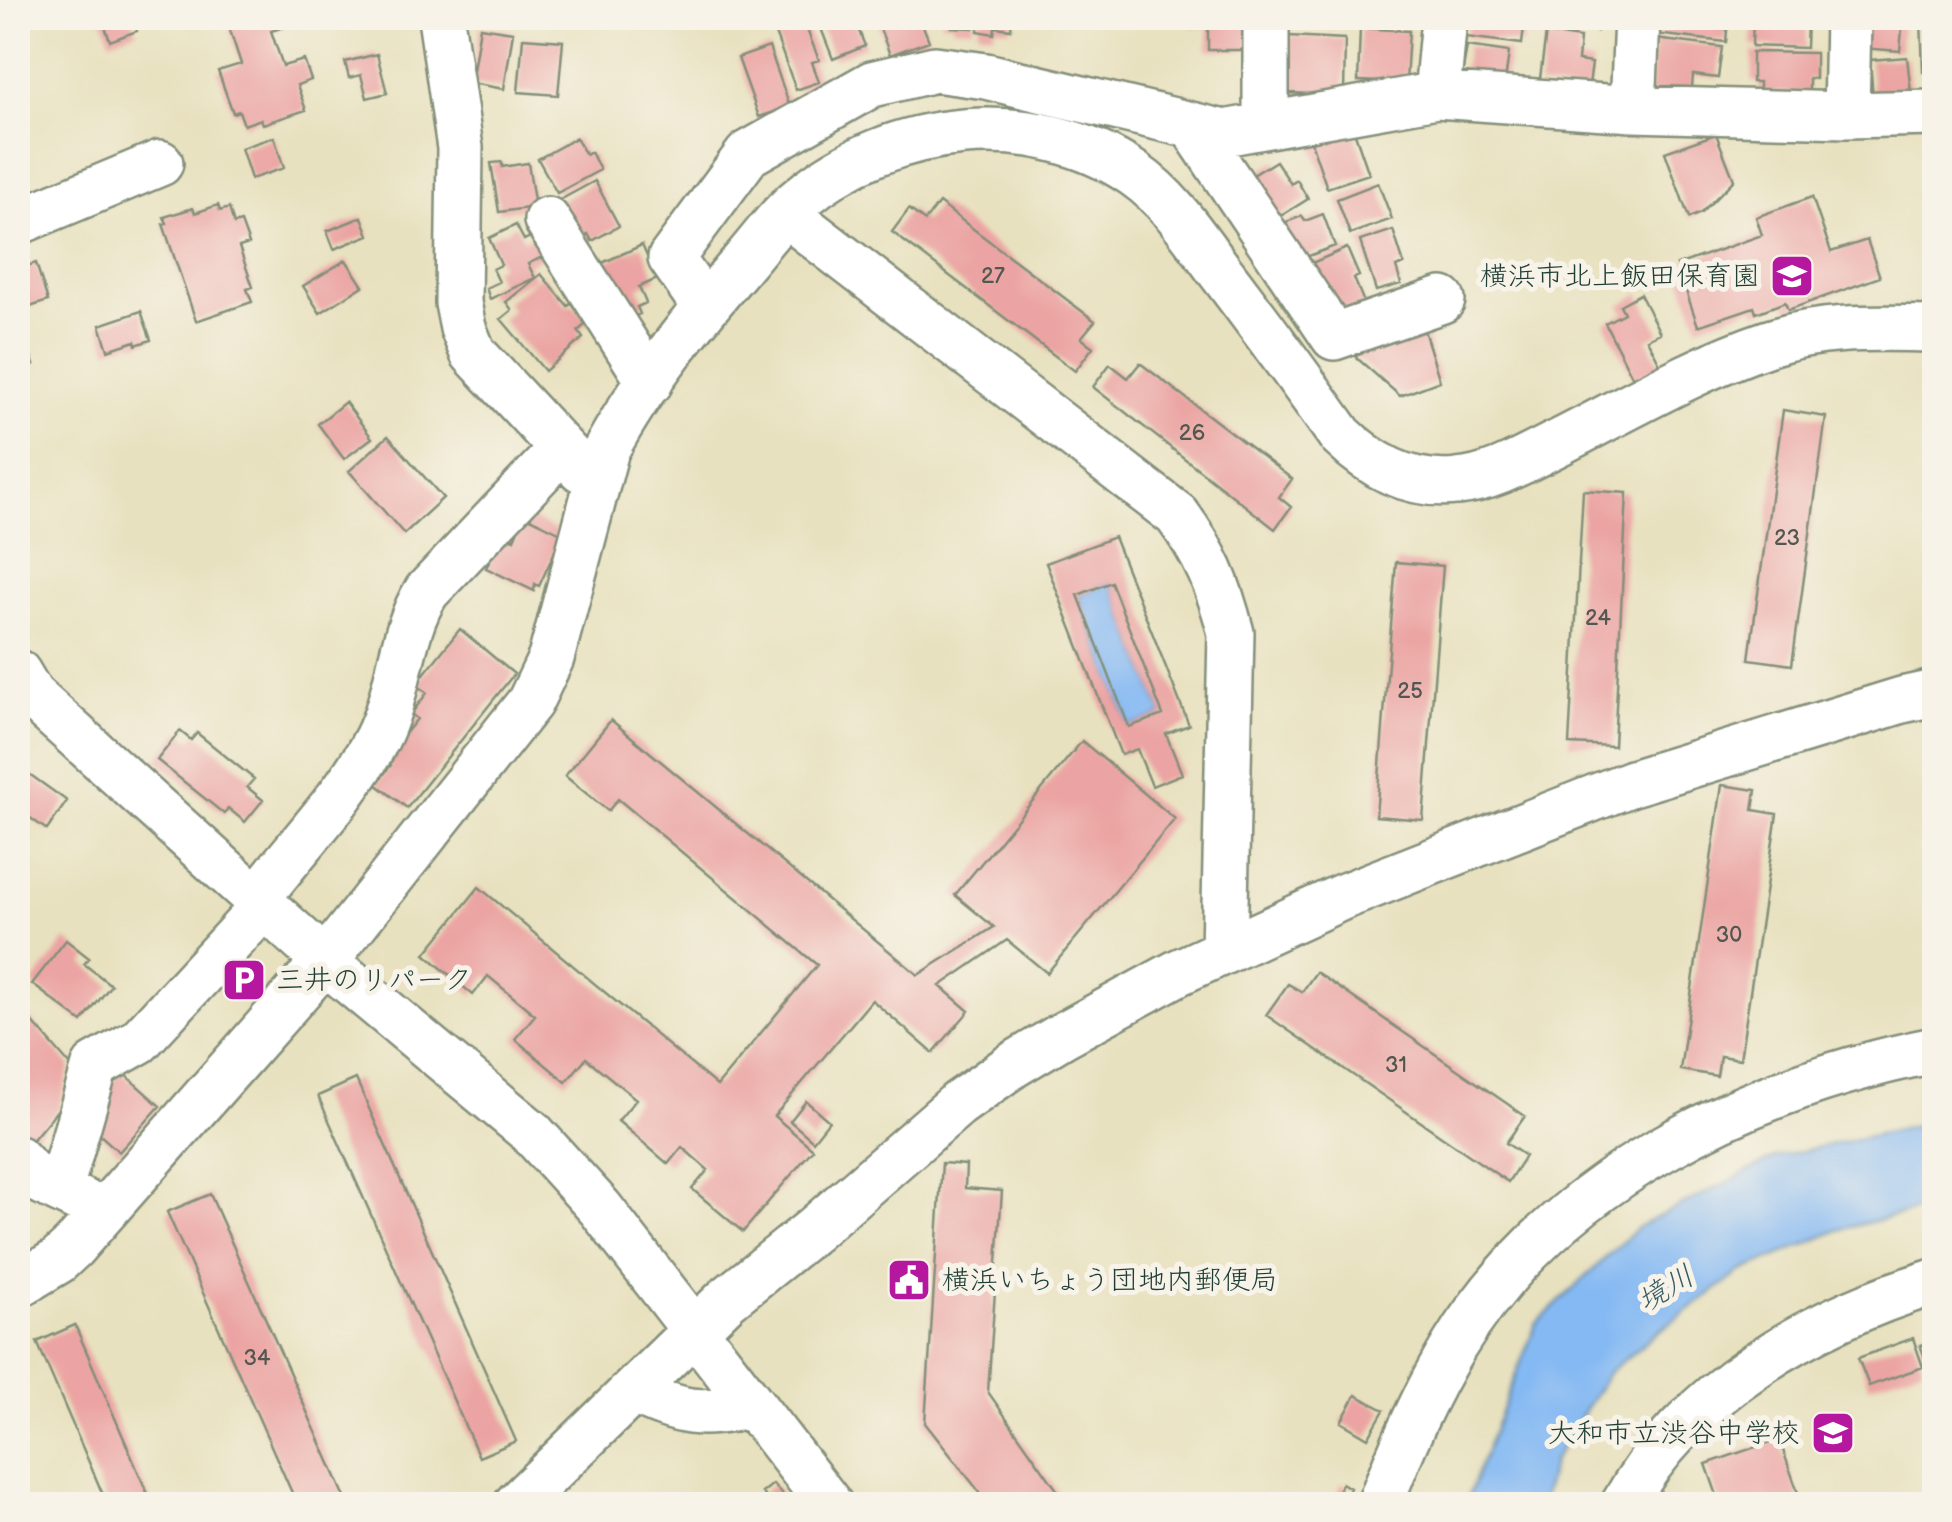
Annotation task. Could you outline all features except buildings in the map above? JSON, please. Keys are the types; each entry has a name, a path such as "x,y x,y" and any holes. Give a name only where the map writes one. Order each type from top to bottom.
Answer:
{"street":[{"path":"441,18 460,148 458,303 462,328 473,353 598,487"},
{"path":"1266,18 1266,126"},
{"path":"1438,95 1444,18"},
{"path":"1633,109 1637,18"},
{"path":"1846,115 1848,18"},
{"path":"705,307 671,258 748,154 872,84 934,69 986,76 1224,133 1438,95 1633,109 1846,115 1934,113"},
{"path":"1192,126 1334,337 1442,300"},
{"path":"18,1286 58,1262 324,961 530,702 542,681 606,450 621,422 705,307 785,213 801,197 845,168 925,137 1002,131 1076,146 1134,174 1171,206 1341,436 1357,451 1396,474 1431,482 1458,482 1509,467 1770,343 1836,329 1934,329"},
{"path":"18,222 160,163"},
{"path":"785,213 1178,515 1203,550 1221,593 1231,633 1224,951"},
{"path":"547,220 650,382"},
{"path":"60,1188 95,1066 139,1040 260,904 378,737 416,613 427,592 562,449"},
{"path":"18,673 31,695 260,904 532,1133 600,1208 829,1504"},
{"path":"517,1504 694,1330 958,1104 1013,1065 1163,981 1342,897 1632,783 1902,700 1934,694"},
{"path":"1380,1504 1414,1420 1455,1344 1506,1276 1552,1228 1644,1158 1728,1116 1884,1060 1934,1050"},
{"path":"18,1159 35,1178 60,1188 102,1214"},
{"path":"1624,1504 1641,1473 1671,1435 1729,1386 1782,1349 1846,1314 1934,1282"},
{"path":"633,1391 672,1408 696,1413 752,1405"}],"water":[{"path":"1111,582 1163,715 1129,727 1078,595"},
{"name":"境川","path":"1934,1122 1934,1206 1838,1230 1742,1271 1608,1373 1553,1461 1541,1504 1465,1504 1536,1324 1638,1227 1779,1156"}],"place":[{"name":"横浜市北上飯田保育園","path":"1792,276"},
{"name":"三井のリパーク","path":"244,980"},
{"name":"横浜いちょう団地内郵便局","path":"909,1280"},
{"name":"大和市立渋谷中学校","path":"1833,1433"}]}
